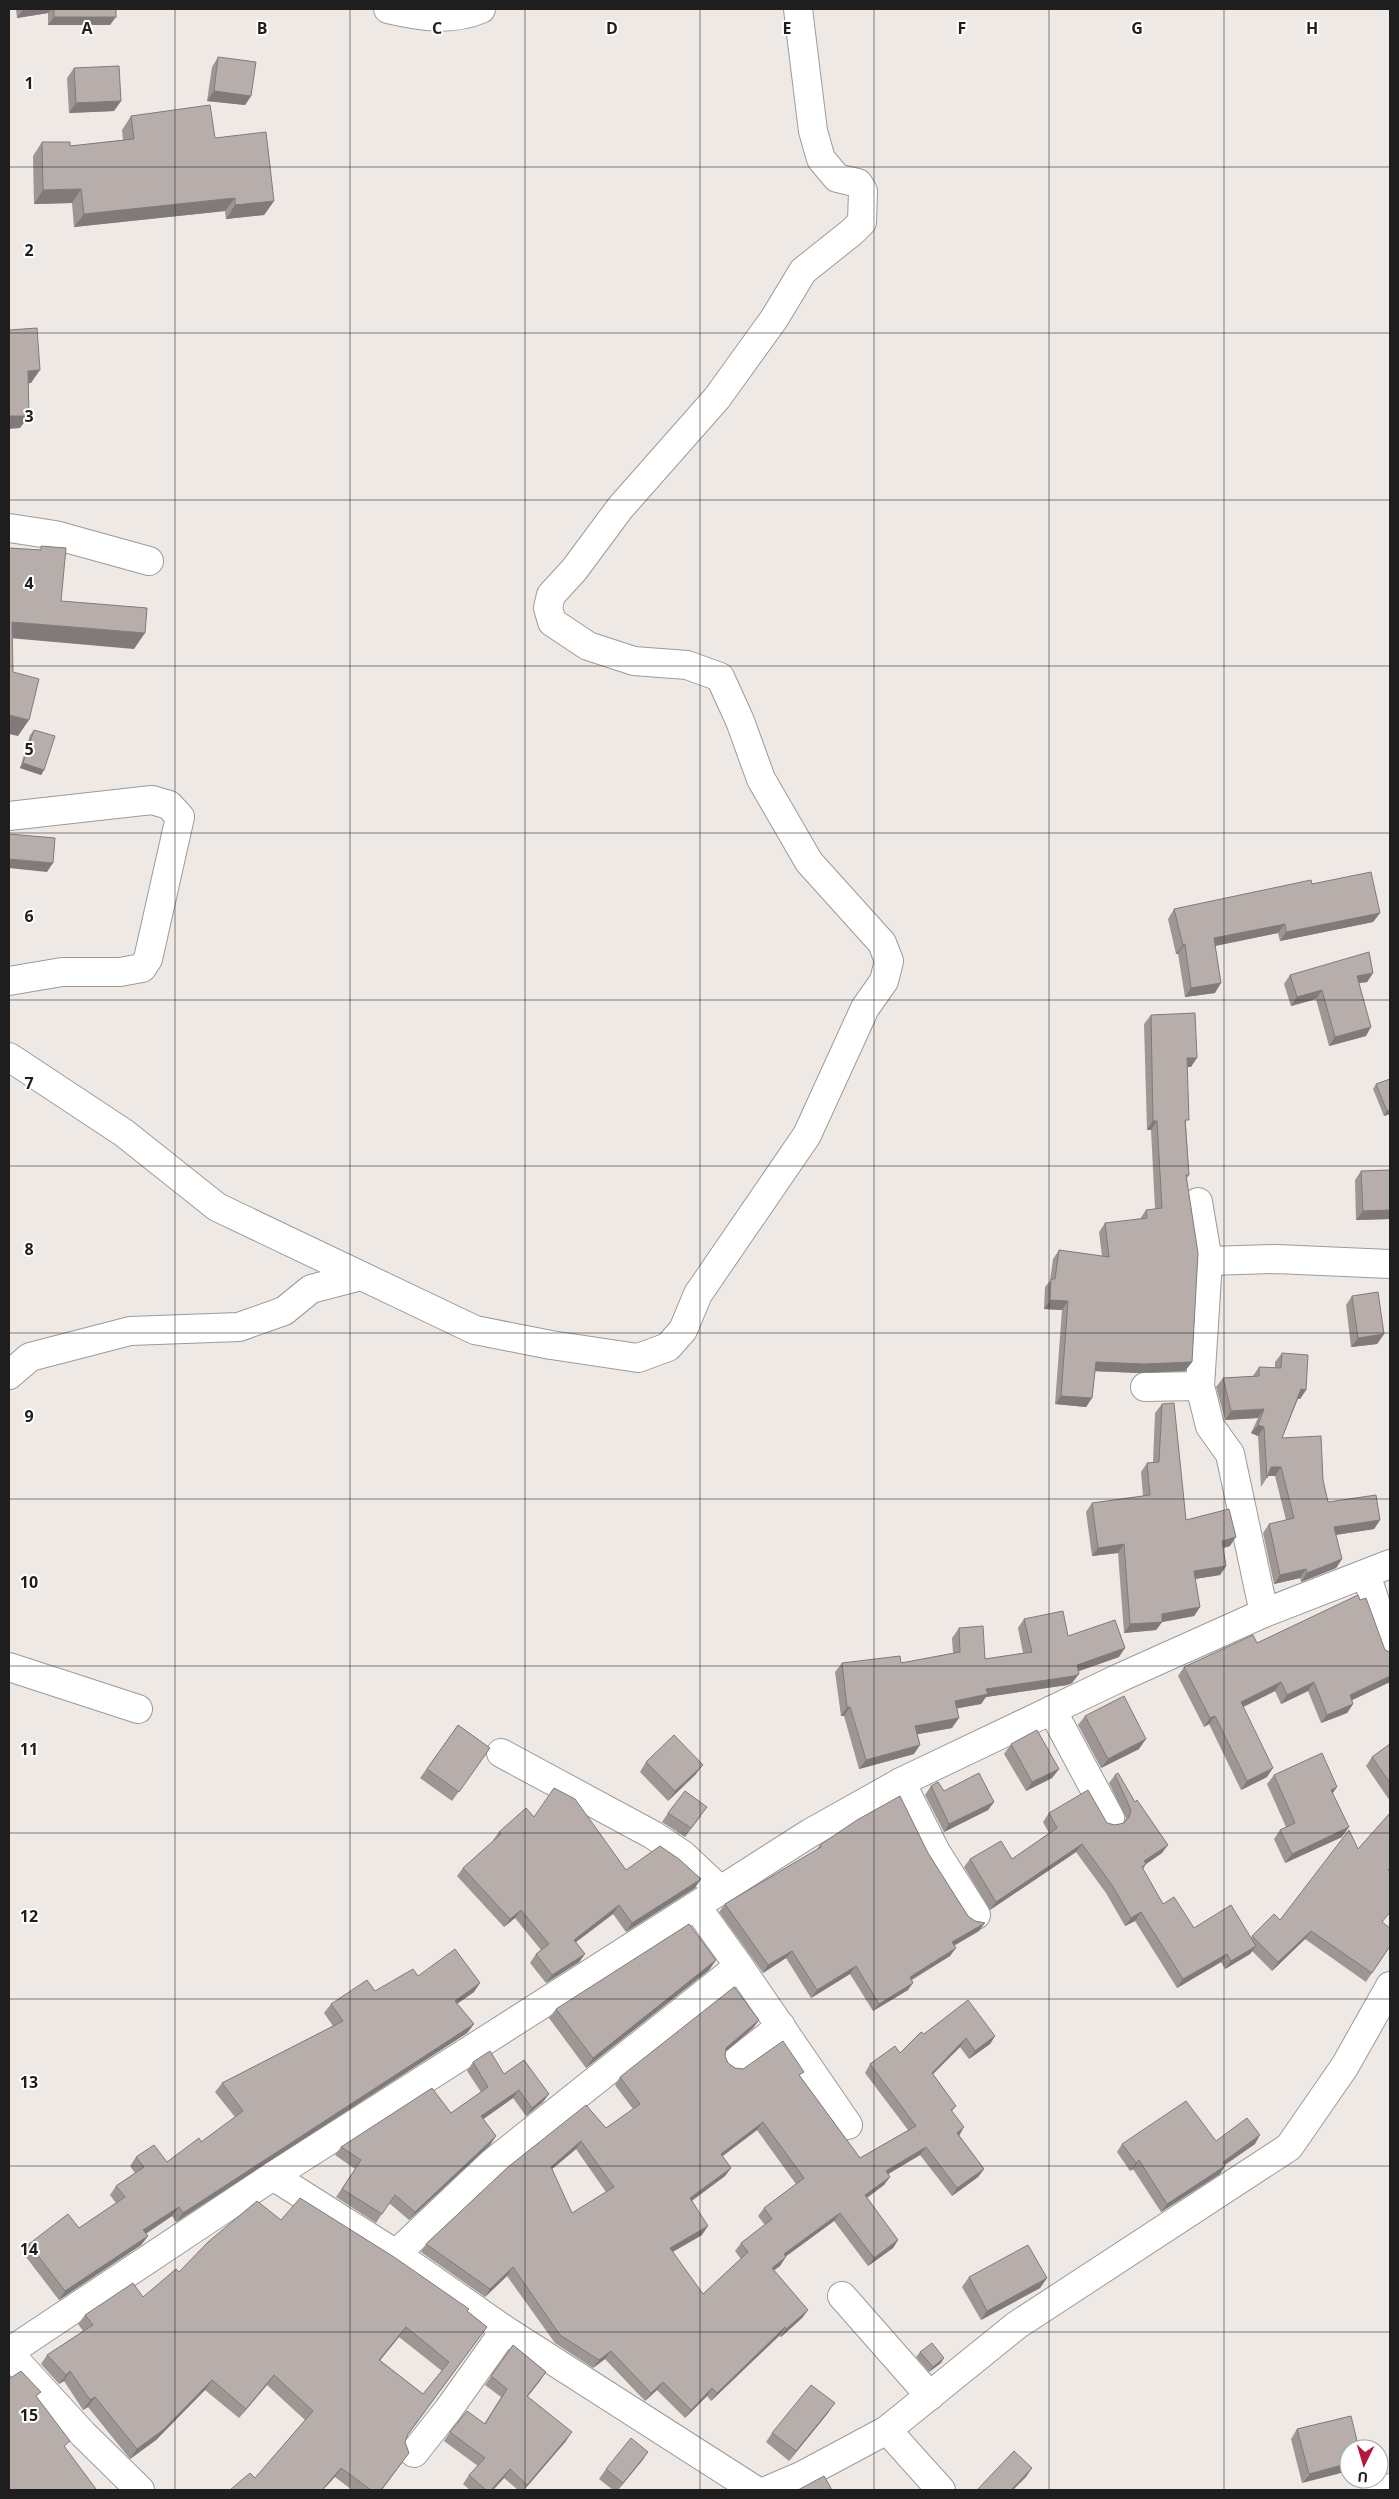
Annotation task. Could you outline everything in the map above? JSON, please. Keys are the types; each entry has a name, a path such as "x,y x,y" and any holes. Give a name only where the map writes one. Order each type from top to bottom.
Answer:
{"street":[{"path":"388,9 416,15 446,17 469,14 481,9"},
{"path":"9,1056 124,1133 217,1206 475,1330 551,1346 638,1358 668,1347 683,1330 698,1294 807,1134 865,1008 884,981 889,961 882,943 809,862 761,779 740,721 720,677 687,665 634,661 588,646 552,622 548,608 551,594 574,570 620,508 717,398 774,319 803,271 862,222 863,191 858,183 837,178 821,159 813,130 798,9"},
{"path":"9,528 55,535 149,561"},
{"path":"9,816 152,800 168,805 180,817 148,959 142,968 120,972 62,972 9,981"},
{"path":"1198,1202 1208,1261 1200,1386 1210,1426 1230,1454 1264,1613"},
{"path":"1208,1261 1276,1259 1390,1264"},
{"path":"9,1375 30,1357 130,1331 239,1327 284,1311 311,1289 360,1276"},
{"path":"1145,1387 1200,1386"},
{"path":"140,2490 84,2434 9,2352 274,2176 696,1906 719,1889 810,1833 901,1782 1052,1710 1264,1613 1378,1569 1390,1648"},
{"path":"9,1667 138,1709"},
{"path":"1052,1710 1110,1818"},
{"path":"501,1753 653,1835 683,1855 719,1889"},
{"path":"901,1782 936,1852 976,1915"},
{"path":"696,1906 848,2125"},
{"path":"396,2254 492,2163 739,1966"},
{"path":"768,2490 803,2475 887,2430 1017,2325 1289,2146 1345,2066 1390,1986"},
{"path":"735,2062 781,2026"},
{"path":"274,2176 396,2254 505,2330 755,2490"},
{"path":"842,2296 930,2396"},
{"path":"414,2453 448,2410 505,2330"},
{"path":"887,2430 941,2490"},
{"path":"1376,2490 1390,2488"}],"building":[{"path":"54,9 116,9 116,17 54,17"},
{"path":"218,57 256,62 251,96 214,91"},
{"path":"119,66 121,101 76,103 74,68"},
{"path":"210,105 215,138 266,132 274,201 235,205 235,198 84,214 81,189 43,190 42,142 70,142 70,146 134,139 131,116"},
{"path":"37,328 40,370 28,371 29,416 9,416 9,330"},
{"path":"41,546 66,548 61,601 147,608 145,633 12,622 13,672 39,679 29,720 9,715 9,548 41,550"},
{"path":"34,730 55,736 44,770 23,763"},
{"path":"9,834 55,838 53,863 9,859"},
{"path":"1371,872 1380,913 1286,932 1285,924 1214,938 1221,983 1191,988 1185,944 1183,945 1174,909 1311,880 1312,884"},
{"path":"1369,952 1373,973 1357,976 1371,1027 1335,1037 1322,990 1297,997 1290,975"},
{"path":"1195,1013 1197,1058 1187,1058 1189,1120 1185,1120 1189,1175 1186,1175 1198,1253 1192,1362 1145,1364 1096,1362 1092,1398 1061,1396 1068,1301 1050,1300 1051,1279 1055,1279 1059,1250 1109,1257 1105,1223 1147,1218 1146,1210 1162,1208 1157,1121 1153,1121 1151,1015"},
{"path":"1390,1079 1390,1110 1387,1111 1376,1084"},
{"path":"1390,1170 1390,1210 1363,1211 1361,1171"},
{"path":"1378,1292 1384,1334 1358,1338 1352,1296"},
{"path":"1282,1353 1308,1355 1306,1390 1301,1389 1282,1438 1321,1436 1323,1480 1328,1502 1376,1495 1380,1520 1334,1527 1342,1559 1307,1573 1306,1569 1280,1575 1269,1524 1294,1518 1281,1467 1271,1467 1267,1478 1264,1427 1258,1425 1264,1409 1231,1411 1223,1378 1259,1376 1259,1367 1281,1368"},
{"path":"1174,1403 1186,1520 1229,1509 1236,1537 1222,1541 1226,1566 1194,1571 1200,1607 1162,1614 1162,1622 1130,1624 1124,1544 1098,1548 1092,1503 1150,1495 1147,1463 1159,1462 1162,1404"},
{"path":"1358,1595 1360,1600 1366,1598 1385,1650 1390,1652 1390,1676 1350,1695 1353,1704 1327,1715 1314,1682 1287,1695 1281,1682 1241,1702 1273,1768 1247,1781 1215,1716 1210,1718 1184,1667 1253,1635 1257,1643"},
{"path":"1063,1611 1068,1636 1115,1620 1125,1648 1077,1665 1079,1674 1074,1676 986,1689 988,1694 955,1701 959,1718 915,1726 920,1745 866,1760 850,1707 847,1707 842,1663 900,1656 901,1663 960,1652 959,1628 983,1626 985,1659 1032,1652 1024,1619"},
{"path":"1124,1696 1146,1739 1108,1759 1085,1716"},
{"path":"458,1725 490,1748 459,1792 427,1769"},
{"path":"1037,1730 1059,1769 1032,1782 1011,1744"},
{"path":"674,1735 703,1765 675,1791 646,1762"},
{"path":"1390,1744 1390,1783 1372,1757"},
{"path":"1322,1753 1337,1787 1331,1790 1349,1827 1292,1854 1280,1830 1295,1823 1274,1775"},
{"path":"979,1773 994,1802 949,1824 931,1786 938,1782 944,1791"},
{"path":"1118,1773 1135,1802 1137,1800 1168,1845 1144,1861 1146,1864 1142,1867 1163,1904 1174,1897 1194,1928 1231,1905 1256,1946 1231,1961 1227,1954 1183,1979 1141,1912 1131,1918 1112,1885 1082,1844 996,1902 970,1859 1001,1841 1012,1859 1057,1828 1049,1813 1088,1790 1107,1823 1115,1825 1124,1823 1129,1817 1131,1810 1115,1775"},
{"path":"554,1788 575,1799 626,1870 660,1846 679,1859 701,1879 632,1923 619,1905 574,1940 585,1954 552,1975 536,1954 549,1944 521,1910 510,1919 463,1868 501,1834 499,1832 526,1808 534,1817"},
{"path":"685,1791 707,1807 691,1828 668,1813"},
{"path":"900,1796 928,1853 968,1916 975,1921 985,1923 952,1942 956,1948 910,1977 913,1983 879,2004 856,1966 817,1990 792,1951 768,1965 725,1904 821,1847 820,1845 857,1820"},
{"path":"1390,1813 1390,1868 1388,1870 1390,1872 1390,1912 1382,1922 1390,1928 1390,1946 1372,1973 1311,1931 1278,1962 1252,1936 1274,1914 1280,1920 1349,1830 1358,1849"},
{"path":"689,1924 716,1960 593,2058 556,2009"},
{"path":"455,1949 480,1983 455,2001 474,2024 183,2213 179,2207 143,2230 148,2236 65,2291 29,2244 68,2214 79,2228 125,2197 116,2186 144,2167 136,2157 154,2145 167,2162 199,2138 201,2142 243,2111 222,2083 343,2021 331,2004 367,1980 375,1991 413,1969 418,1976"},
{"path":"734,1987 759,2020 726,2048 725,2056 728,2063 735,2068 743,2069 783,2041 804,2072 799,2075 860,2158 916,2126 870,2064 895,2046 900,2053 921,2032 924,2034 968,2000 995,2036 975,2051 966,2038 932,2073 956,2106 951,2110 964,2127 957,2133 984,2169 957,2188 926,2147 886,2171 890,2177 865,2195 898,2240 874,2258 840,2213 784,2254 786,2257 772,2268 808,2310 786,2329 785,2327 717,2393 712,2388 691,2410 663,2382 651,2393 611,2351 599,2360 560,2335 513,2267 490,2289 426,2244 508,2167 586,2105 606,2128 640,2104 620,2077","holes":["763,2122 804,2178 764,2208 772,2219 741,2243 748,2252 703,2294 670,2248 708,2226 690,2198 731,2168 721,2154","581,2141 614,2187 572,2213 551,2167"]},
{"path":"490,2051 504,2074 524,2060 549,2094 532,2108 519,2090 481,2116 496,2136 415,2212 395,2195 382,2214 342,2189 361,2160 341,2147 432,2088 451,2113 488,2087 473,2062"},
{"path":"1186,2101 1216,2141 1247,2118 1260,2135 1223,2162 1225,2166 1167,2204 1139,2160 1136,2163 1122,2144"},
{"path":"300,2198 394,2257 469,2309 467,2311 487,2327 408,2434 405,2442 409,2453 381,2490 371,2490 341,2468 322,2490 230,2490 250,2473 255,2478 313,2411 274,2375 246,2409 212,2380 163,2430 137,2449 95,2397 90,2400 70,2371 66,2375 47,2355 93,2325 85,2315 133,2283 143,2297 176,2269 179,2272 208,2242 257,2201 281,2220","holes":["406,2327 449,2362 423,2394 379,2360"]},
{"path":"1028,2245 1047,2278 987,2311 969,2277"},
{"path":"932,2343 944,2358 933,2367 920,2352"},
{"path":"513,2345 546,2372 527,2396 572,2432 527,2485 510,2469 491,2490 486,2490 469,2475 485,2458 450,2432 467,2411 485,2424 507,2389 491,2376"},
{"path":"21,2371 41,2392 36,2396 70,2441 64,2446 96,2489 9,2490 9,2379"},
{"path":"811,2385 835,2403 796,2451 772,2433"},
{"path":"1351,2416 1357,2439 1339,2439 1339,2466 1309,2474 1297,2429"},
{"path":"631,2438 648,2452 623,2483 606,2469"},
{"path":"1014,2451 1032,2468 1011,2490 977,2490"},
{"path":"824,2476 832,2490 798,2490"}]}
